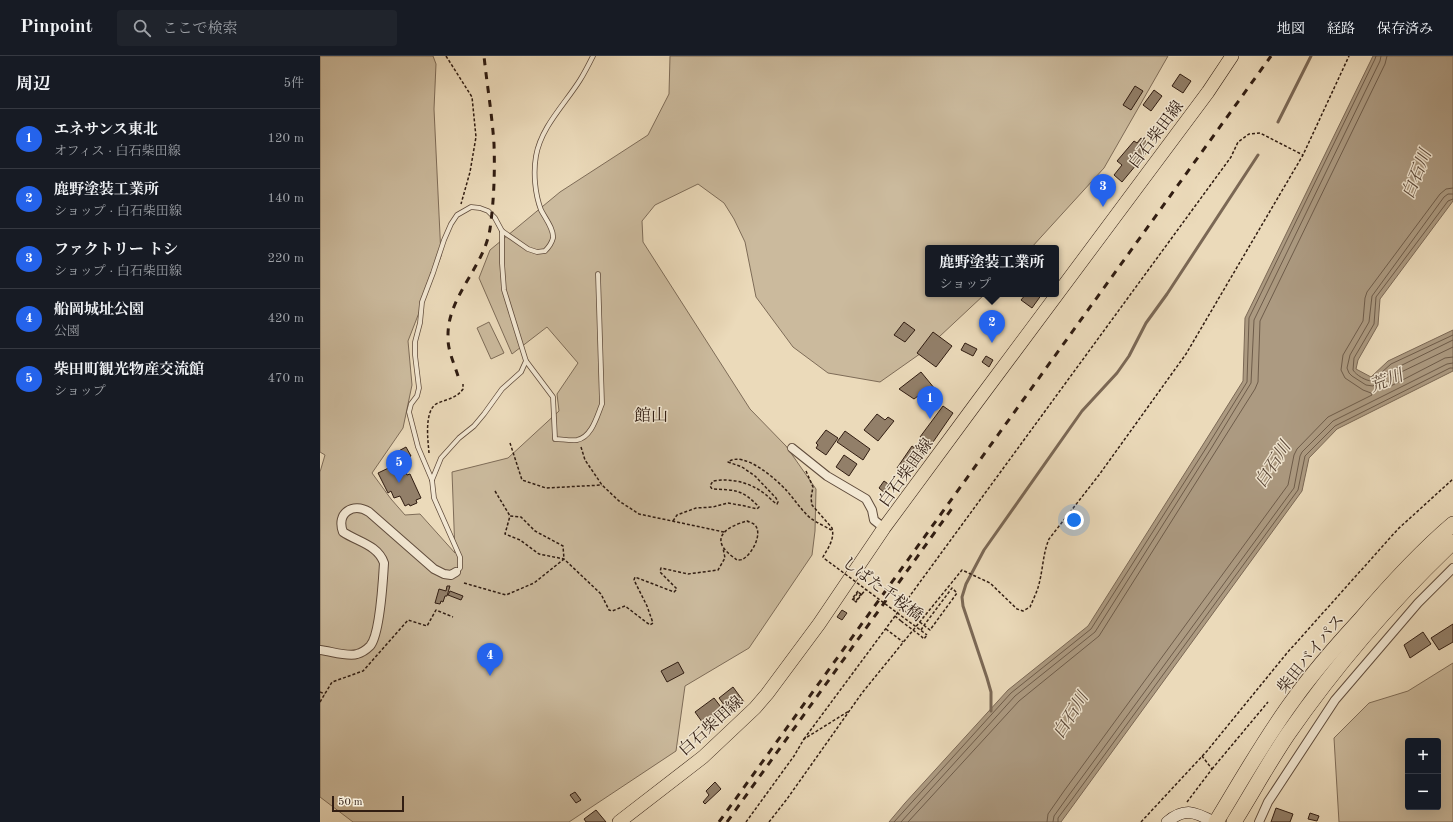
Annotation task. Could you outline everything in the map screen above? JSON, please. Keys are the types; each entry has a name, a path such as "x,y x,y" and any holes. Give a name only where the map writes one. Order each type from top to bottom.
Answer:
{"highway":[{"name":"柴田バイパス","path":"1215,822 1258,751 1298,694 1382,594 1453,524"},
{"name":"柴田バイパス","path":"1234,822 1288,734 1339,666 1389,607 1453,542"}],"main road":[{"name":"白石柴田線","path":"1059,292 1203,98 1232,56"},
{"name":"白石柴田線","path":"620,822 702,757 755,708 767,694 819,624 884,528 1055,297"}],"street":[{"path":"792,448 827,476 866,499 872,510 874,520 884,528"},
{"path":"320,650 350,655 357,655 363,652 370,646 374,639 379,615 384,563 382,556 376,550 343,532 341,521 343,515 349,509 362,508 369,512 434,569 444,574 451,575 456,572"},
{"path":"1259,822 1268,802 1335,700 1418,603 1453,568"},
{"path":"1167,822 1175,815 1185,812 1199,814 1215,822"}],"lane":[{"path":"456,572 460,568 460,557 434,498 432,480 416,440 409,412 411,404 419,388 415,342 420,323 422,302 444,240 457,215 471,207 488,211 492,214 502,231 528,249 538,252 545,251 550,245 553,238 552,231 537,198 535,172 536,155 544,134 557,111 580,80 593,56"},
{"path":"502,231 504,290 526,360 554,397 554,439 578,440 589,433 602,404 598,274"},
{"path":"432,480 441,458 459,438 474,426 502,388 521,372 526,360"}],"path":[{"path":"446,56 472,97 476,137 463,201 457,215"},
{"path":"769,822 850,710 908,635 962,570 990,583 1017,609 1023,611 1030,607 1039,585 1045,556 1045,548 1049,539 1099,475 1186,354 1303,155 1349,56"},
{"path":"746,822 794,756 804,739 906,602 1230,157 1238,142 1249,134 1260,134 1303,155"},
{"path":"427,467 429,456 427,431 430,411 434,405 459,395 464,390 463,384"},
{"path":"578,440 585,460 602,485 618,501 639,514 724,532"},
{"path":"510,443 522,480 546,488 602,485"},
{"path":"799,455 813,486 811,498 812,505 832,528 833,532"},
{"path":"674,522 677,515 696,508 713,507 728,503 757,509 759,507 743,493 731,490 712,489 710,486 713,481 734,480 746,484 758,489 777,504 778,502 776,498 755,476 742,467 728,462 732,459 751,463 769,474 787,490 808,516 833,532"},
{"path":"1141,822 1202,756 1287,653 1398,529 1453,478"},
{"path":"495,490 510,516 505,534 520,540 539,554 564,559 601,594 609,610 612,611 625,606 650,625 653,623 647,606 634,580 635,577 674,592 677,589 660,572 661,568 688,574 718,570 725,558 721,540 724,532 738,523 747,521 755,524 758,536 750,552 744,558 737,560 723,548"},
{"path":"510,516 521,517 535,531 563,546 564,559"},
{"name":"しばた千桜橋","path":"833,532 831,541 823,557 927,635 924,638 895,616"},
{"path":"464,583 506,595 534,583 564,559"},
{"path":"901,608 908,613 919,622 924,626 930,630 957,593 952,588 938,606 925,624 923,627 921,630"},
{"path":"858,592 852,599 856,601 861,594 858,592 853,600 856,602 866,589"},
{"path":"906,602 924,616"},
{"path":"320,702 332,682 363,671 408,620 427,626 436,610 452,617"},
{"path":"886,629 903,642"},
{"path":"320,692 325,694"},
{"path":"1184,804 1268,702"},
{"path":"804,739 850,710"},
{"path":"1202,756 1212,770"}],"shaded area":[{"path":"320,56 433,56 436,64 434,109 441,256 408,341 412,385 403,428 372,473 405,515 420,514 455,553 452,472 508,458 559,411 557,394 578,363 547,327 512,354 479,278 490,250 560,192 648,135 669,94 670,56 1168,56 1104,168 1034,245 925,245 925,297 982,297 924,351 880,382 828,373 793,347 756,297 745,242 734,219 724,203 698,184 655,205 642,221 643,242 750,409 786,446 816,489 815,531 812,555 749,648 685,686 676,751 569,822 353,822 320,797 320,472 325,455 320,452"},
{"path":"489,322 504,353 491,359 477,328"},
{"path":"1453,663 1453,822 1339,822 1334,738 1369,703 1408,691"}],"water":[{"path":"1373,56 1453,56 1453,201 1380,299 1378,325 1358,360 1356,369 1371,377 1388,361 1453,330 1453,371 1337,429 1309,458 1302,491 1061,822 889,822 1008,690 1088,626 1204,443 1243,381 1245,318"}],"building":[{"path":"1180,74 1191,81 1183,93 1172,86"},
{"path":"1135,86 1143,91 1131,110 1123,105"},
{"path":"1154,90 1162,96 1151,111 1143,105"},
{"path":"1141,138 1147,142 1141,149 1146,153 1122,182 1114,175 1122,165 1117,161 1134,141 1137,143"},
{"path":"1024,297 1040,297 1032,308 1021,300"},
{"path":"904,322 915,330 905,342 894,335"},
{"path":"933,332 952,346 936,367 917,353"},
{"path":"965,343 977,349 973,356 961,350"},
{"path":"986,356 993,360 989,367 982,362"},
{"path":"921,372 935,389 921,400 918,396 914,399 899,389"},
{"path":"943,406 953,413 931,445 920,437"},
{"path":"877,414 885,420 888,417 894,421 878,441 864,430"},
{"path":"826,430 838,438 826,455 816,448 818,445 816,443"},
{"path":"845,431 870,449 863,460 837,442"},
{"path":"912,446 923,454 908,476 897,468"},
{"path":"406,447 411,456 400,461 407,475 410,474 421,498 416,500 417,503 410,506 409,504 405,506 400,496 394,498 391,491 388,493 378,473 397,464 393,454"},
{"path":"844,455 857,464 849,476 836,467"},
{"path":"884,481 891,486 885,493 879,488"},
{"path":"447,586 450,586 447,596 445,596 443,602 441,601 440,604 435,603 439,589 446,591"},
{"path":"450,591 463,596 461,600 448,595"},
{"path":"842,610 847,613 842,620 837,617"},
{"path":"1453,624 1453,642 1439,650 1431,638"},
{"path":"1423,632 1431,644 1410,658 1404,645"},
{"path":"678,662 684,673 667,682 661,671"},
{"path":"733,687 744,702 730,713 719,698"},
{"path":"714,698 724,711 705,726 695,712"},
{"path":"715,782 721,789 705,804 703,802 709,795 706,791"},
{"path":"575,792 581,800 576,803 570,795"},
{"path":"1276,808 1293,814 1290,822 1271,822"},
{"path":"596,810 606,822 586,822 584,819"},
{"path":"1310,813 1319,816 1317,821 1308,819"}],"waterway":[{"path":"1278,122 1311,56"},
{"path":"991,711 991,692 963,606 962,597 966,584 984,550 1082,411 1117,373 1129,356 1146,323 1167,294 1258,155"}],"railway":[{"path":"458,376 451,356 448,340 450,321 454,307 481,256 486,243 490,229 492,208 494,144 484,56"},
{"path":"719,822 1271,56"},
{"path":"727,822 953,507"}],"place":[{"name":"ファクトリー トシ","path":"1103,207"},
{"name":"鹿野塗装工業所","path":"992,343"},
{"name":"エネサンス東北","path":"930,419"},
{"name":"柴田町観光物産交流館","path":"399,483"},
{"name":"船岡城址公園","path":"490,676"}],"district":[{"name":"館山","path":"651,415"}],"water label":[{"name":"白石川","path":"1416,174"},
{"name":"荒川","path":"1386,380"},
{"name":"白石川","path":"1272,464"},
{"name":"白石川","path":"1070,715"}]}
